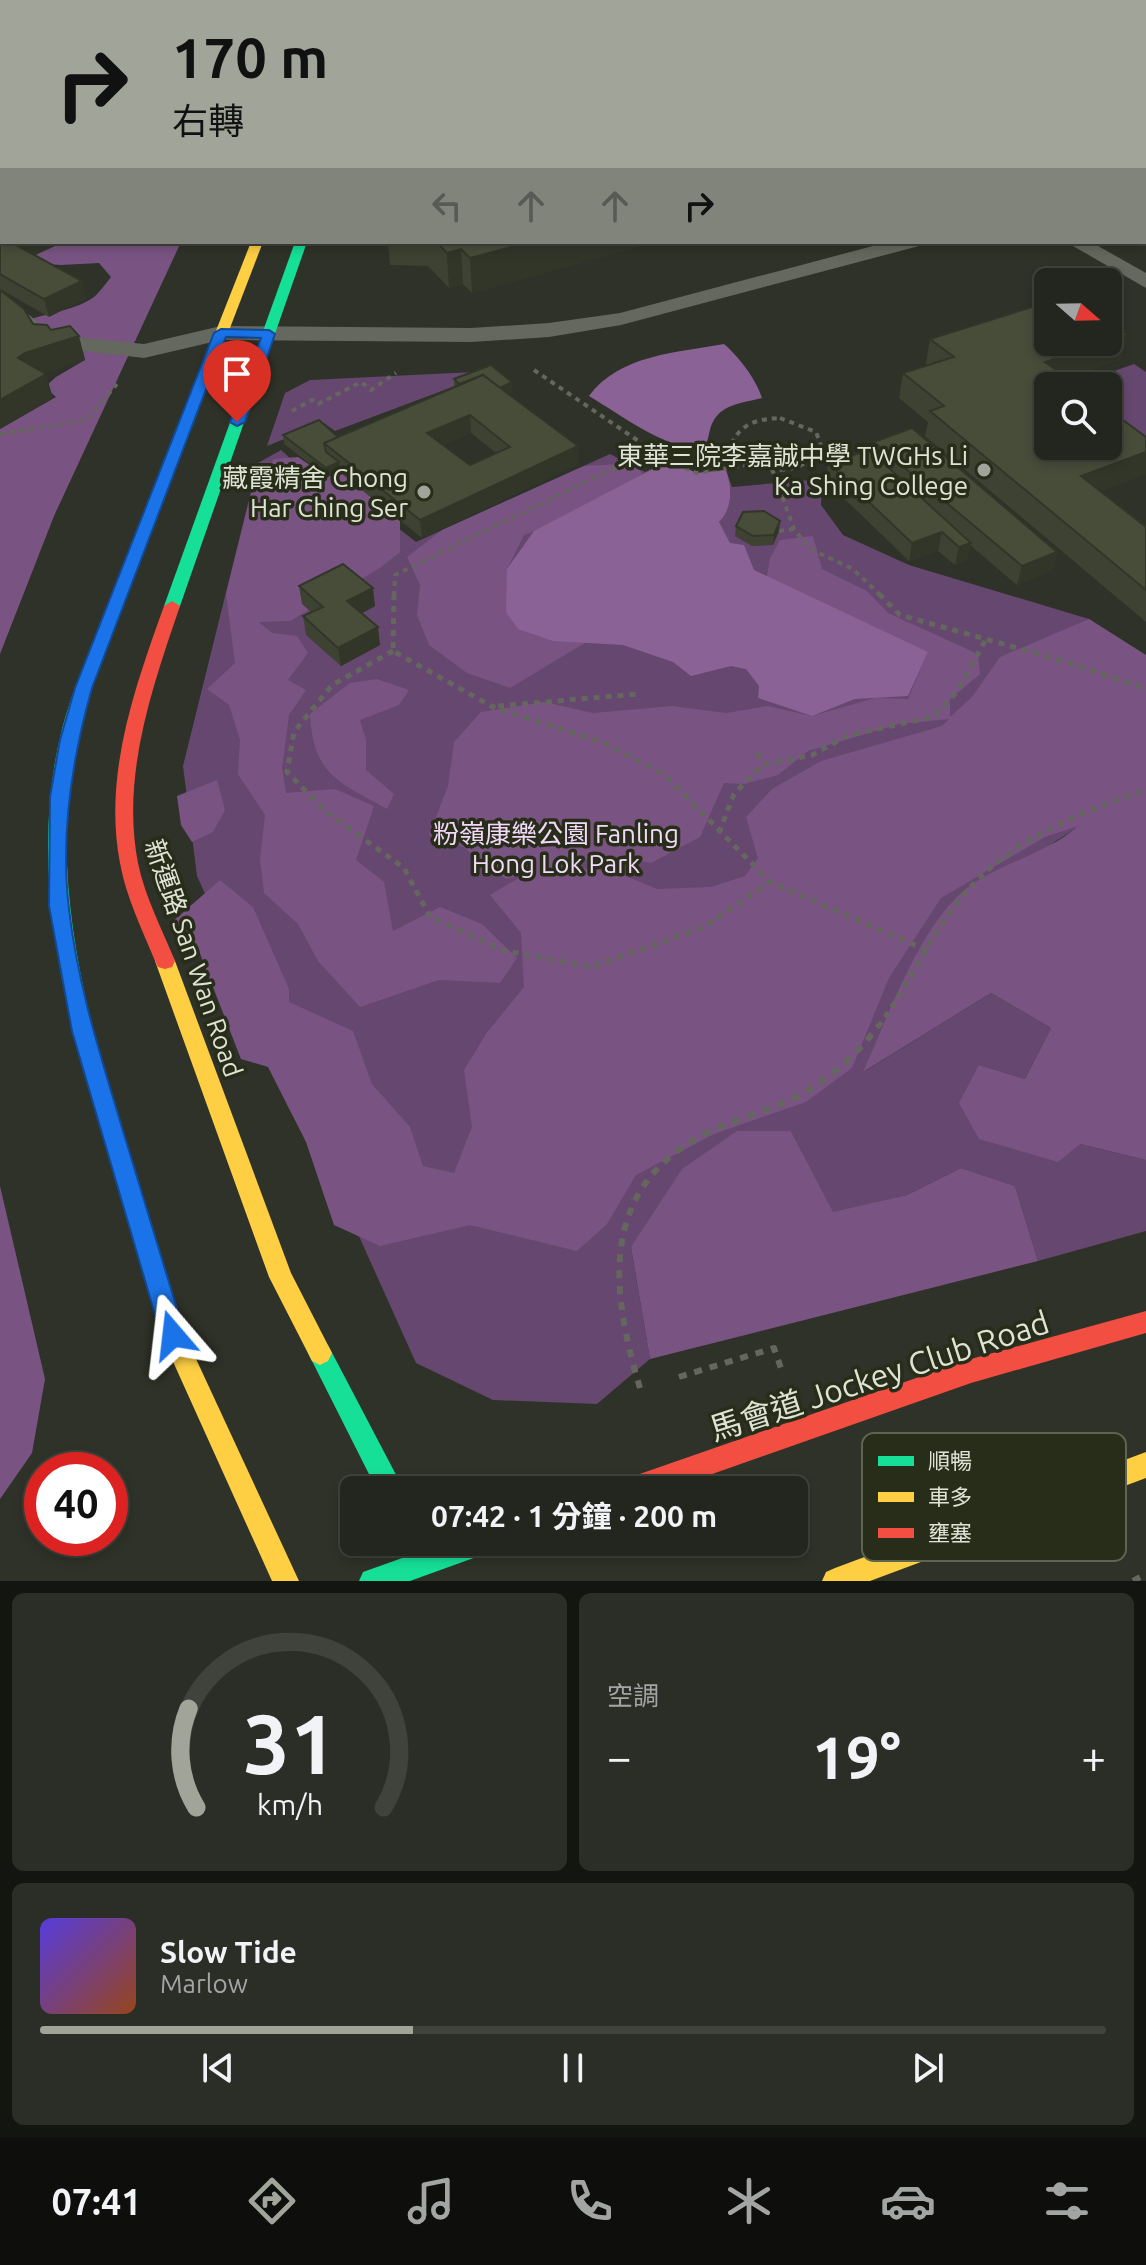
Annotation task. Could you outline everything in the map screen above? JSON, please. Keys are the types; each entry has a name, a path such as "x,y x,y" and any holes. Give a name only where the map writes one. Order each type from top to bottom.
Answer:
{"street":[{"path":"256,244 105,626 68,740 59,797 58,906 82,1031 173,1335 286,1581"},
{"name":"新運路 San Wan Road","path":"300,244 165,626 128,756 123,824 129,865 281,1277 384,1476"},
{"name":"馬會道 Jockey Club Road","path":"671,1476 971,1371 1146,1322"},
{"path":"1126,1472 1146,1465"},
{"path":"425,1556 440,1581"},
{"path":"372,1581 443,1556"},
{"path":"835,1581 889,1561"}],"lane":[{"path":"1080,244 1146,282"},
{"path":"0,302 47,341 144,351 221,333 471,335 549,330 621,319 883,245"}],"path":[{"path":"0,434 86,420 144,351"},
{"path":"529,367 668,461 697,473 752,464 786,470 812,463 822,448 816,432 794,421 780,418 753,421 743,426 733,441 735,449 752,464"},
{"path":"287,414 312,400 318,404 361,382 371,390 403,368"},
{"path":"393,651 395,575 651,450"},
{"path":"772,469 794,529 810,549 853,569 900,615 1146,689"},
{"path":"779,531 794,529"},
{"path":"719,833 734,794 762,765 812,755 849,735 933,717 958,691 986,639"},
{"path":"393,651 493,707 602,742 664,774 770,882 926,950"},
{"path":"393,651 332,685 294,732 287,772 328,813 404,868 430,917 506,951 591,967 704,927 770,882"},
{"path":"493,707 638,694"},
{"path":"758,753 762,765"},
{"path":"640,1388 621,1323 618,1266 627,1216 659,1166 689,1141 722,1124 794,1101 832,1076 878,1029 964,894 1014,849 1081,813 1146,790"},
{"path":"679,1377 774,1348 784,1375"},
{"path":"1133,1581 1146,1574"}],"green space":[{"path":"56,244 180,244 54,516 0,654 0,429 56,397 45,387 85,360 83,351 16,326 85,302 96,295 111,277 99,263 61,265 20,262"},
{"path":"1134,364 1146,372 1146,451 1122,433 1122,372 1111,372"},
{"path":"495,371 335,431 324,423 267,446 285,393 310,380"},
{"name":"粉嶺康樂公園 Fanling Hong Lok Park","path":"281,450 321,486 337,480 416,542 610,454 645,472 668,461 697,473 726,470 732,487 822,479 821,505 843,535 909,565 1089,619 1146,656 1122,799 1053,843 865,1071 991,993 1051,1028 1025,1079 979,1065 1080,1144 1146,1160 1146,1231 1038,1261 1015,1186 961,1168 907,1195 833,1213 791,1131 631,1247 650,1359 597,1404 493,1400 416,1363 197,876 183,766 258,463"},
{"path":"298,457 327,477 340,472 400,521 400,552 380,568 290,621 259,622 272,633 297,636 308,653 288,680 306,690 289,715 282,768 286,793 335,789 374,806 356,860 384,882 393,931 440,907 482,924 517,958 500,983 439,980 360,1007 318,961 298,924 264,893 260,859 265,815 238,774 240,740 229,705 207,689 235,663 226,594 253,486 274,459"},
{"path":"637,463 647,486 524,535 507,569 593,638 510,688 467,673 429,645 417,615 420,585 407,557 442,530 584,466"},
{"path":"813,536 822,569 867,591 888,613 978,654 980,674 950,699 950,717 972,697 1000,657 1089,619 1146,655 1146,1160 1080,1144 1058,1162 979,1139 959,1103 979,1065 1025,1079 1051,1028 991,993 863,1072 921,946 952,902 983,878 1053,843 1078,826 1045,837 941,898 889,978 852,1068 806,1102 714,1134 636,1175 607,1224 577,1251 470,1225 380,1246 334,1225 306,1142 268,1067 241,1059 197,946 171,923 220,880 253,907 289,989 289,1002 353,1031 372,1084 410,1127 423,1166 454,1173 472,1127 464,1070 486,1034 524,987 521,933 490,895 527,873 506,879 463,847 429,835 448,786 454,742 481,712 544,702 593,713 672,706 726,713 768,706 812,716 875,698 908,699 928,652 766,582 770,558 780,540","holes":["949,719 942,726 821,761 772,789 746,817 758,858 745,876 711,887 657,889 616,872 553,865 607,856 651,863 700,837 724,783 744,784 778,775 808,751 899,724"]},
{"path":"377,679 409,690 399,705 360,720 366,740 366,770 394,794 387,809 342,783 323,764 312,734 310,714 350,683"},
{"path":"217,780 225,810 213,832 192,842 181,825 177,796"},
{"path":"737,1131 791,1131 833,1212 907,1195 961,1168 1015,1186 1038,1261 650,1359 631,1247 682,1169"},
{"path":"0,1186 45,1379 32,1452 24,1452 24,1464 0,1499"}],"shaded area":[{"path":"724,344 756,383 762,398 723,410 712,424 701,450 656,436 589,396 602,382 633,363 669,353"},
{"path":"668,461 697,473 726,470 730,498 719,522 730,543 744,545 754,570 928,652 908,696 855,699 812,716 758,698 759,686 746,669 731,666 691,676 673,662 623,645 553,641 518,629 506,612 507,569 534,531"}],"building":[{"path":"0,244 18,244 82,281 44,299 0,274"},
{"path":"438,244 522,244 470,258 461,249 447,253"},
{"path":"0,290 24,309 33,324 47,325 51,330 70,326 79,336 18,358 46,374 0,400"},
{"path":"1034,306 1034,356 1063,356 1045,362 1059,372 1034,372 1034,460 1122,460 1122,419 1146,437 1146,452 1081,476 1146,527 1146,590 930,411 944,406 903,373 954,357 930,339"},
{"path":"491,365 512,382 500,388 483,375 459,384 454,379"},
{"path":"483,375 578,446 420,520 324,443","holes":["470,415 510,447 470,465 427,433"]},
{"path":"319,420 338,437 324,443 326,452 339,462 326,468 283,435"},
{"path":"912,428 1057,552 1022,566 874,442"},
{"path":"869,450 971,543 959,547 942,532 912,543 828,463"},
{"path":"764,511 780,521 774,535 753,536 736,526 743,512"},
{"path":"343,564 373,588 347,601 378,627 338,648 303,616 323,607 299,586"}],"traffic: fast":[{"path":"172,606 300,244"},
{"path":"92,1063 64,944 59,903 57,822 71,727 106,630"},
{"path":"320,1353 384,1476"},
{"path":"372,1581 444,1556"}],"traffic: slow":[{"path":"106,630 256,244"},
{"path":"165,961 281,1277 320,1353"},
{"path":"92,1063 173,1335 286,1581"},
{"path":"1126,1472 1146,1465"},
{"path":"835,1581 889,1561"}],"traffic: jam":[{"path":"165,961 132,875 125,832 124,799 142,700 172,606"},
{"path":"671,1476 971,1371 1146,1322"}],"place":[{"name":"東華三院李嘉誠中學 TWGHs Li Ka Shing College","path":"984,470"},
{"name":"藏霞精舍 Chong Har Ching Ser","path":"424,492"}],"route":[{"path":"173,1335 82,1031 67,963 58,906 59,797 68,740 105,626 221,333 269,334 237,422"}]}
